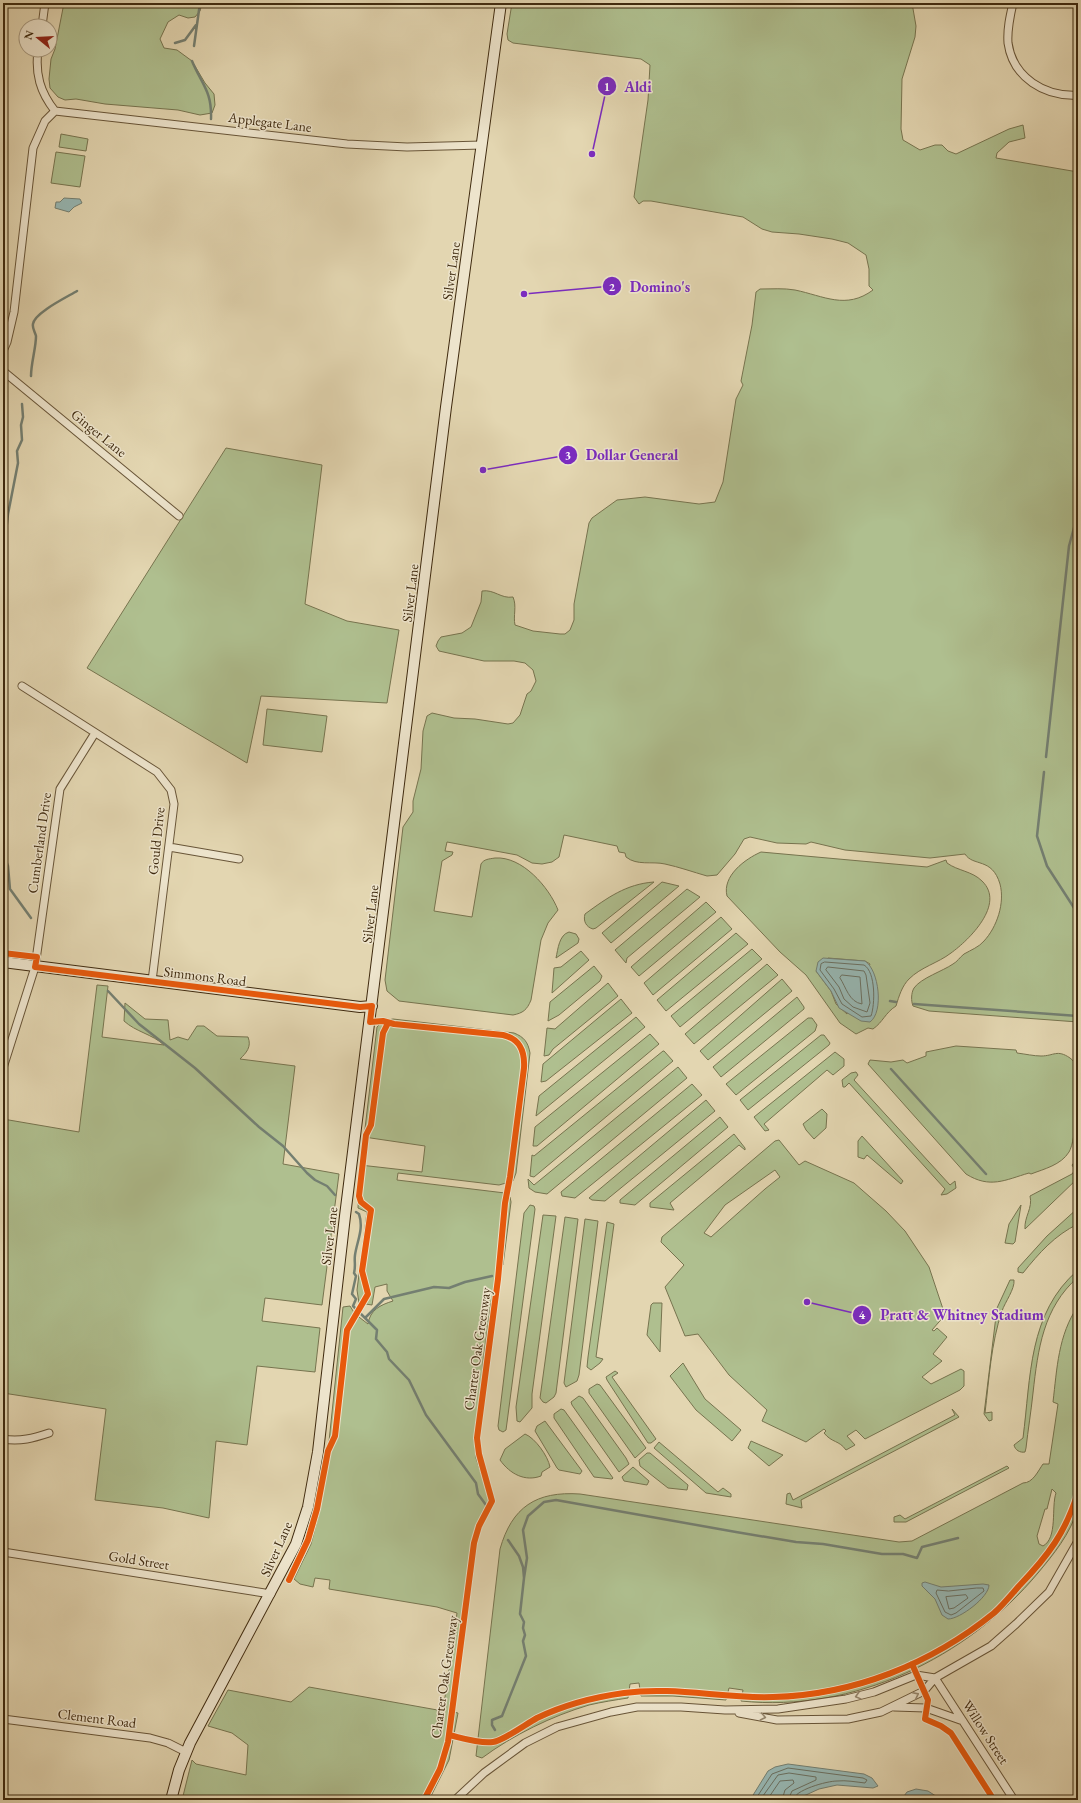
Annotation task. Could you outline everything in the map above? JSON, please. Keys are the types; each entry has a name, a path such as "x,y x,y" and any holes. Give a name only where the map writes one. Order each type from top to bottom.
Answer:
{"main road":[{"name":"Silver Lane","path":"171,1800 186,1752 197,1728 296,1544 308,1507 318,1452 446,407 501,3"},
{"name":"Simmons Road","path":"3,962 360,1007 372,1006"}],"street":[{"path":"43,18 45,3"},
{"path":"1013,3 1008,25 1008,44 1017,68 1036,86 1052,93 1078,95"},
{"path":"3,351 7,342 14,312 32,148 45,121 55,111 44,97 38,79 38,58"},
{"name":"Applegate Lane","path":"55,111 347,144 407,147 482,144"},
{"name":"Ginger Lane","path":"3,372 179,516"},
{"name":"Gould Drive","path":"22,686 157,772 164,779 171,790 174,804 152,981"},
{"name":"Cumberland Drive","path":"35,966 60,789 62,782 95,733"},
{"path":"169,847 239,858"},
{"path":"3,1068 35,966"},
{"path":"3,1439 15,1441 32,1439 49,1433"},
{"path":"725,1710 777,1720 826,1720 848,1719 881,1712 890,1708 924,1691 935,1678 990,1646 1016,1624 1049,1592 1078,1541"},
{"name":"Gold Street","path":"3,1552 270,1594"},
{"path":"455,1800 484,1772 525,1743 556,1727 611,1712 637,1707 681,1707 725,1710 778,1709 825,1704 874,1692 916,1675 935,1678"},
{"name":"Willow Street","path":"935,1678 1014,1800"},
{"path":"890,1708 926,1708 963,1721"},
{"name":"Clement Road","path":"3,1718 150,1738 168,1743 186,1752"}],"green space":[{"path":"64,3 202,3 200,11 195,17 188,18 179,15 168,22 160,39 164,48 177,50 192,61 205,83 214,94 215,105 212,113 200,115 178,110 105,104 76,99 65,100 58,97 50,88 49,79 51,58 58,58 58,34"},
{"path":"512,3 912,3 916,26 915,37 902,79 901,129 903,140 920,150 935,145 942,145 948,151 956,154 1009,129 1023,125 1025,138 1009,142 997,153 996,158 1078,172 1078,1022 929,1011 913,1006 912,992 917,984 949,967 964,954 980,945 993,929 1001,907 1001,891 997,875 988,866 968,858 965,854 930,858 845,850 811,842 806,844 777,843 750,837 744,839 735,854 717,875 707,876 665,864 630,860 626,857 625,853 619,852 617,846 564,835 559,857 552,862 542,864 532,863 517,855 447,842 445,851 453,852 452,855 442,861 434,911 472,917 481,864 485,860 495,858 515,862 524,868 541,883 554,901 558,910 548,923 541,940 531,1000 524,1010 513,1015 399,1001 387,991 385,980 403,827 413,812 413,801 421,769 423,731 427,716 432,713 454,718 475,719 508,724 513,723 520,715 527,694 531,691 536,681 533,670 525,663 514,661 484,661 439,651 436,646 438,641 441,637 462,633 471,627 481,602 482,591 490,591 505,597 513,597 515,604 515,625 533,631 560,634 565,634 570,630 574,620 574,604 589,523 592,518 617,500 645,497 699,504 715,502 723,482 736,399 743,385 741,381 752,325 756,292 760,289 791,289 825,298 844,300 863,296 873,290 869,286 869,269 866,255 848,243 799,234 772,232 762,229 743,217 651,201 643,201 639,204 634,197 648,100 650,65 641,59 513,43 508,40 507,34"},
{"path":"61,134 88,139 86,151 59,147"},
{"path":"56,152 85,156 80,187 51,183"},
{"path":"226,448 322,465 305,604 347,621 399,630 387,703 261,696 247,763 87,668"},
{"path":"267,709 327,716 322,752 263,745"},
{"path":"761,852 927,867 946,860 951,866 974,875 982,881 988,890 990,900 982,921 967,940 946,956 914,975 903,988 896,1006 873,1029 868,1028 856,1034 840,1023 806,975 780,952 727,896 726,889 731,875 748,859","holes":["828,958 865,961 870,964 847,1014 836,1004 831,991 816,971"]},
{"path":"654,882 596,928 593,929 589,927 586,923 584,919 585,914 609,897 634,886"},
{"path":"662,882 679,886 611,943 602,933"},
{"path":"687,889 700,897 627,958 626,963 615,950"},
{"path":"706,902 716,912 639,976 631,967"},
{"path":"721,917 732,929 653,995 644,983"},
{"path":"569,932 576,934 579,939 578,943 556,958 561,939"},
{"path":"736,933 748,944 666,1011 657,1000"},
{"path":"752,949 762,959 680,1027 671,1016"},
{"path":"581,951 589,960 552,993 554,968 561,967"},
{"path":"767,964 778,975 694,1044 685,1034"},
{"path":"594,966 602,976 600,981 559,1015 548,1021 550,1002"},
{"path":"782,979 792,991 708,1060 700,1051"},
{"path":"608,983 618,996 553,1049 549,1055 544,1056 547,1028 555,1029"},
{"path":"97,985 108,986 102,1037 164,1045 124,1021 125,1003 145,1019 168,1020 170,1040 178,1037 188,1040 197,1026 204,1026 217,1036 248,1037 249,1047 240,1059 295,1066 283,1164 339,1174 322,1305 265,1298 262,1321 320,1328 315,1372 257,1366 247,1445 216,1441 209,1518 163,1508 95,1500 106,1409 3,1393 3,1119 79,1132"},
{"path":"797,997 804,1009 721,1077 713,1067"},
{"path":"621,999 632,1013 546,1081 541,1082 543,1064"},
{"path":"636,1017 645,1027 536,1116 539,1096"},
{"path":"808,1018 812,1018 817,1025 815,1031 736,1095 726,1084"},
{"path":"393,1019 514,1033 525,1040 530,1053 516,1173 513,1181 499,1185 398,1173 397,1180 505,1193 510,1197 511,1202 503,1265 497,1266 496,1287 491,1302 483,1362 482,1385 474,1439 476,1458 490,1500 473,1538 453,1712 458,1713 449,1760 429,1800 182,1800 192,1760 196,1764 246,1775 248,1745 232,1733 208,1726 228,1690 291,1702 309,1687 443,1711 457,1613 437,1607 329,1589 330,1580 315,1578 313,1587 300,1584 294,1579 311,1544 319,1513 328,1451 343,1307 350,1306 355,1314 368,1324 371,1315 376,1309 393,1301 387,1291 387,1284 375,1287 372,1305 359,1303 357,1290 367,1212 358,1208 360,1165 422,1172 425,1146 364,1137 377,1027 383,1021"},
{"path":"650,1034 659,1044 537,1146 533,1146 535,1127"},
{"path":"821,1035 824,1035 830,1043 829,1045 748,1110 740,1100"},
{"path":"956,1046 1016,1050 1017,1053 1038,1056 1059,1053 1066,1055 1072,1060 1077,1067 1078,1075 1076,1124 1072,1146 1062,1160 1031,1174 1029,1173 998,1182 975,1179 966,1174 868,1064 870,1060 891,1062 903,1060 907,1063 926,1056 926,1052"},
{"path":"663,1051 673,1061 534,1177 530,1176 532,1155 534,1156"},
{"path":"835,1052 844,1059 844,1066 833,1075 827,1070 764,1124 769,1130 765,1131 754,1117"},
{"path":"678,1067 687,1078 547,1194 535,1192 529,1188 528,1179 534,1185"},
{"path":"856,1072 858,1075 854,1080 950,1185 955,1181 956,1188 947,1194 941,1195 945,1189 849,1083 843,1087 842,1080 851,1073"},
{"path":"692,1084 702,1095 575,1198 562,1196 561,1192"},
{"path":"706,1100 715,1111 605,1201 592,1200 589,1198"},
{"path":"822,1109 827,1114 826,1128 814,1139 803,1124"},
{"path":"720,1117 728,1127 635,1205 620,1203 620,1200"},
{"path":"734,1134 745,1150 739,1145 670,1203 674,1210 650,1207 650,1203"},
{"path":"862,1136 903,1181 901,1184 867,1155 864,1159 858,1157 858,1141"},
{"path":"779,1140 799,1165 805,1161 854,1183 886,1211 905,1231 929,1267 945,1315 932,1330 934,1331 937,1328 947,1337 933,1354 942,1361 922,1377 931,1384 961,1369 964,1371 964,1386 960,1390 865,1439 856,1430 847,1436 855,1445 846,1450 827,1436 824,1433 826,1431 824,1429 806,1442 762,1421 767,1410 729,1375 698,1334 685,1336 665,1287 684,1265 661,1242 662,1237 775,1141","holes":["775,1170 780,1177 711,1237 704,1233 725,1205"]},
{"path":"1078,1158 1078,1178 1025,1229 1031,1200 1030,1196 1072,1174 1075,1170 1072,1165"},
{"path":"530,1205 534,1206 535,1209 506,1430 503,1432 499,1430 498,1426 524,1213"},
{"path":"1021,1205 1015,1242 1013,1244 1005,1243 1009,1224"},
{"path":"1078,1208 1078,1224 1062,1233 1048,1245 1023,1273 1018,1272 1018,1268 1047,1236"},
{"path":"543,1215 556,1216 532,1394 532,1408 520,1422 517,1421 516,1407"},
{"path":"565,1217 578,1219 556,1393 554,1397 546,1403 540,1398"},
{"path":"585,1219 598,1221 579,1375 577,1381 566,1387 564,1383"},
{"path":"607,1222 614,1224 596,1357 603,1359 591,1370 587,1367 588,1357"},
{"path":"1078,1270 1078,1277 1066,1289 1057,1302 1044,1330 1037,1361 1026,1448 1025,1452 1020,1452 1014,1445 1023,1438 1031,1369 1041,1326 1049,1306 1062,1287"},
{"path":"1010,1280 1014,1280 1014,1284 998,1323 991,1362 985,1413 992,1412 992,1420 989,1421 984,1414 997,1308"},
{"path":"653,1303 662,1303 660,1352 647,1335 651,1305"},
{"path":"1078,1306 1079,1491 1077,1510 1066,1535 1044,1566 1009,1603 978,1631 943,1654 905,1673 866,1688 825,1698 783,1702 741,1701 743,1690 729,1688 726,1700 673,1696 641,1696 639,1683 630,1684 628,1698 575,1709 533,1727 482,1758 476,1756 500,1549 511,1522 519,1512 528,1505 551,1495 580,1494 899,1542 912,1541 1023,1483 1030,1481 1043,1464 1049,1464 1058,1404 1053,1402 1057,1365 1062,1340 1071,1317","holes":["1052,1489 1056,1493 1051,1536 1048,1542 1043,1546 1039,1544 1037,1536 1045,1509 1047,1509"]},
{"path":"683,1363 705,1399 741,1430 732,1441 696,1410 670,1376"},
{"path":"615,1371 618,1373 612,1377 656,1439 651,1443 648,1443 607,1380 606,1377"},
{"path":"597,1384 600,1385 646,1448 635,1458 589,1393 589,1389"},
{"path":"579,1396 583,1398 626,1458 629,1464 619,1472 572,1405 571,1402"},
{"path":"561,1409 564,1410 613,1478 612,1479 594,1477 554,1418 554,1414"},
{"path":"952,1409 959,1417 801,1500 802,1508 786,1504 787,1494 790,1493 793,1500 955,1415"},
{"path":"545,1421 582,1471 580,1474 559,1470 557,1468 535,1431 537,1426"},
{"path":"525,1434 537,1443 544,1453 550,1467 542,1472 541,1476 535,1478 518,1476 508,1469 500,1460 505,1449"},
{"path":"751,1441 783,1455 769,1466 748,1448"},
{"path":"659,1442 718,1492 723,1488 731,1494 731,1497 706,1493 654,1448"},
{"path":"647,1453 650,1453 688,1485 687,1490 668,1488 640,1466 639,1460"},
{"path":"1007,1466 1009,1468 906,1522 894,1522 894,1517 900,1515 905,1519"},
{"path":"633,1467 649,1481 647,1485 624,1481 622,1477"}],"water":[{"path":"64,198 80,199 82,203 74,207 69,212 55,208 56,202 60,202"},
{"path":"823,958 865,961 870,966 874,973 878,991 878,1001 877,1010 870,1022 861,1021 839,1008 831,991 816,971 818,962"},
{"path":"925,1582 941,1587 983,1584 989,1585 988,1590 973,1606 959,1615 948,1619 942,1615 935,1599 922,1586 922,1583"},
{"path":"788,1764 864,1774 872,1778 878,1786 873,1788 837,1785 819,1789 795,1800 750,1800 768,1771 775,1767"},
{"path":"916,1789 928,1791 942,1800 904,1800 904,1796 907,1792"}],"waterway":[{"path":"194,46 200,3"},
{"path":"175,43 185,40 196,25"},
{"path":"192,61 206,88 210,102 211,119"},
{"path":"31,376 36,341 33,328 35,320 45,310 77,291"},
{"path":"3,558 8,514 18,463 17,451 22,440 22,404"},
{"path":"1046,757 1069,546 1078,513"},
{"path":"1044,772 1037,836 1047,866 1078,914"},
{"path":"3,853 8,866 10,889 31,918"},
{"path":"108,991 139,1024 195,1068 259,1127 283,1146 307,1173 315,1180 327,1186 335,1195"},
{"path":"890,1001 896,1002"},
{"path":"914,1004 1078,1016"},
{"path":"891,1069 986,1174"},
{"path":"356,1212 359,1214 361,1225 355,1257 354,1273 356,1276 352,1294 356,1299 353,1306 377,1330 376,1339 387,1352 389,1359 409,1380 426,1415 476,1483 478,1494 486,1505"},
{"path":"366,1317 384,1299 434,1287 449,1288 465,1282 492,1276"},
{"path":"524,1578 527,1558 523,1530 528,1516 544,1502 556,1500 796,1542 823,1544 882,1554 903,1554 917,1558 922,1547 958,1538"},
{"path":"495,1730 492,1725 492,1720 502,1716 526,1656 523,1641 525,1635 523,1628 524,1622 520,1614 524,1578 523,1567 519,1556 508,1540"},
{"path":"500,1796 501,1800"}],"cycle path":[{"name":"Charter Oak Greenway","path":"3,953 37,957 35,967 360,1007 372,1006 370,1022 383,1021 394,1024 503,1035 514,1039 522,1051 524,1056 524,1068 510,1177 505,1203 498,1279 477,1438 479,1454 492,1501 479,1526 474,1543 448,1742 440,1769 424,1800"},
{"path":"289,1580 308,1540 317,1509 328,1451 335,1436 347,1330 368,1294 362,1271 371,1210 361,1202 359,1196 366,1135 371,1125 383,1033 388,1023"},
{"name":"Charter Oak Greenway","path":"449,1735 477,1741 493,1742 508,1736 537,1718 558,1709 591,1699 624,1693 662,1691 754,1697 803,1695 862,1683 890,1673 918,1661 944,1647 970,1631 994,1613 1039,1564 1055,1543 1068,1519 1078,1492"},
{"path":"912,1664 928,1700 925,1719 941,1726 951,1733 994,1800"}],"place":[{"name":"Aldi","path":"592,154"},
{"name":"Domino's","path":"524,294"},
{"name":"Dollar General","path":"483,470"},
{"name":"Pratt & Whitney Stadium","path":"807,1302"}]}
